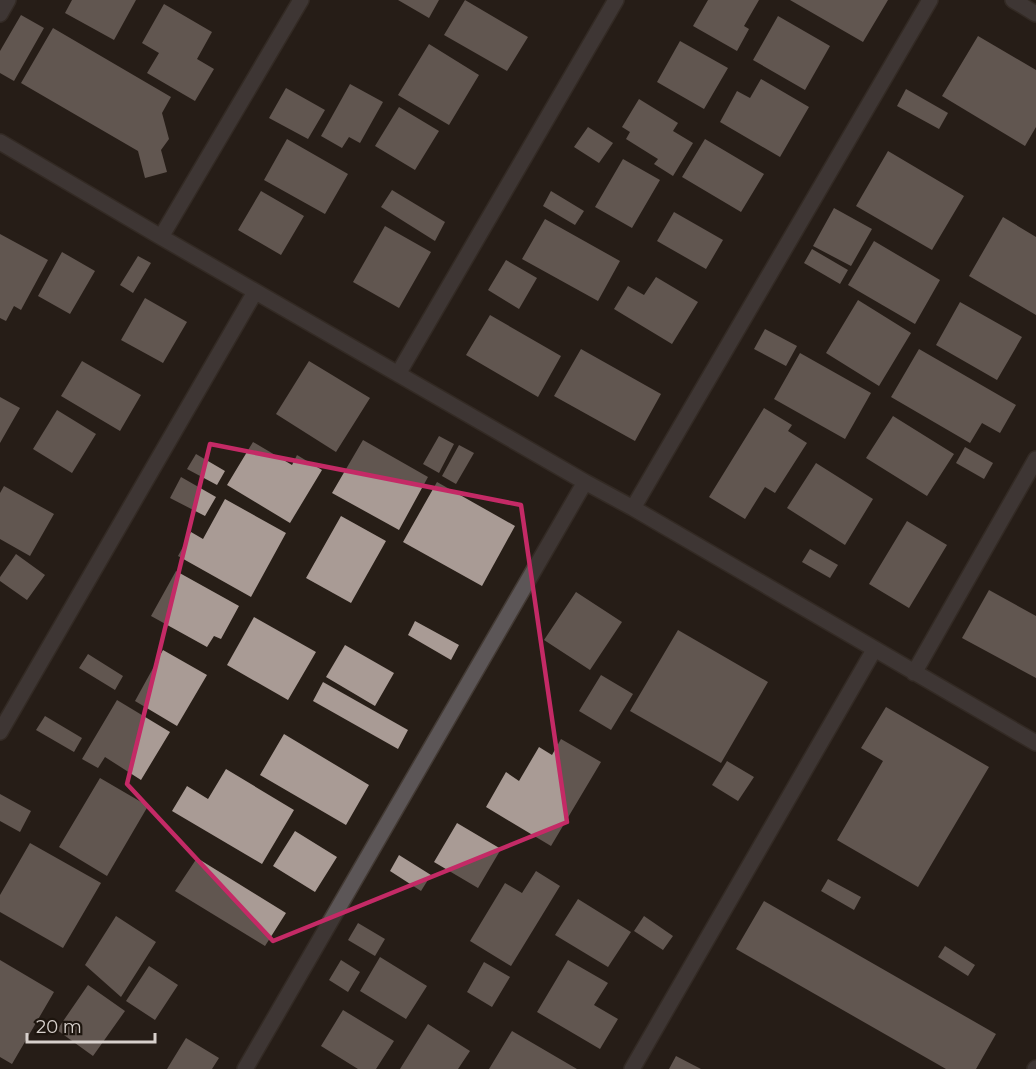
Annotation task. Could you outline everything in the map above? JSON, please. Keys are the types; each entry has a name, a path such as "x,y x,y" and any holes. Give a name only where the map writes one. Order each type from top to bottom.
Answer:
{"street":[{"path":"0,14 8,0"},
{"path":"161,237 301,0"},
{"path":"398,374 616,0"},
{"path":"633,508 930,0"},
{"path":"1013,0 1036,14"},
{"path":"0,142 1036,743"},
{"path":"0,732 255,292"},
{"path":"914,673 1036,459"},
{"path":"245,1069 585,482"},
{"path":"632,1069 874,650"}],"highlighted area":[{"path":"210,444 521,505 567,822 273,941 127,784"}],"building":[{"path":"72,0 136,0 114,40 65,13"},
{"path":"398,0 439,0 429,18"},
{"path":"465,0 528,37 507,71 444,35"},
{"path":"708,0 759,0 744,26 749,29 737,51 693,26"},
{"path":"790,0 888,0 863,42"},
{"path":"164,4 212,32 197,59 214,69 195,101 147,73 159,53 142,43"},
{"path":"21,15 44,28 14,81 0,73 0,51"},
{"path":"778,16 830,46 805,90 753,60"},
{"path":"53,28 171,97 162,113 169,139 161,150 167,172 145,178 138,151 21,83"},
{"path":"978,36 1036,70 1036,127 1025,146 942,96"},
{"path":"680,41 728,68 704,109 657,82"},
{"path":"429,44 479,75 449,125 398,95"},
{"path":"761,79 809,107 780,157 720,122 737,91 750,98"},
{"path":"350,84 383,102 360,143 349,137 342,148 321,136"},
{"path":"286,88 325,110 308,139 269,118"},
{"path":"906,89 948,113 939,129 897,106"},
{"path":"639,99 678,123 673,131 693,143 673,176 654,164 658,159 626,139 630,132 622,127"},
{"path":"399,107 439,131 415,170 375,146"},
{"path":"588,127 613,143 599,163 574,147"},
{"path":"287,139 348,174 325,214 264,180"},
{"path":"705,139 764,174 741,212 682,177"},
{"path":"888,151 964,196 932,250 856,206"},
{"path":"623,159 660,180 632,228 595,207"},
{"path":"392,190 445,222 435,241 381,207"},
{"path":"261,191 304,216 281,255 238,230"},
{"path":"551,191 584,211 575,225 543,206"},
{"path":"834,208 872,229 851,266 813,246"},
{"path":"674,212 723,240 706,269 657,241"},
{"path":"1003,217 1036,237 1036,315 969,276"},
{"path":"545,219 620,261 598,301 522,259"},
{"path":"385,226 431,252 399,308 353,282"},
{"path":"0,234 48,260 21,310 14,306 6,321 0,318"},
{"path":"874,241 940,280 915,324 848,285"},
{"path":"812,249 848,270 840,284 804,263"},
{"path":"62,252 95,271 70,314 38,296"},
{"path":"138,256 151,263 133,293 120,285"},
{"path":"506,260 537,278 519,309 488,290"},
{"path":"656,277 698,302 672,344 614,309 628,286 644,295"},
{"path":"145,298 187,322 163,363 121,340"},
{"path":"858,300 911,333 879,386 826,353"},
{"path":"960,302 1022,337 997,380 936,345"},
{"path":"490,315 561,356 538,397 466,355"},
{"path":"765,329 797,346 786,366 754,349"},
{"path":"581,349 661,394 635,441 554,396"},
{"path":"919,349 1016,405 1000,433 982,423 970,443 891,397"},
{"path":"800,353 871,393 845,439 774,399"},
{"path":"82,361 141,395 120,431 61,396"},
{"path":"309,361 370,398 336,452 276,414"},
{"path":"0,397 20,408 0,443"},
{"path":"764,408 792,425 788,431 807,443 775,493 765,487 745,519 709,497"},
{"path":"57,410 96,434 72,473 33,449"},
{"path":"893,416 954,454 927,496 866,458"},
{"path":"439,436 454,444 439,473 423,464"},
{"path":"363,440 428,477 399,530 332,493"},
{"path":"253,442 292,465 297,455 322,470 290,523 227,485"},
{"path":"459,445 474,453 456,484 442,476"},
{"path":"965,447 993,463 984,479 956,463"},
{"path":"196,454 225,471 217,485 187,469"},
{"path":"816,463 873,499 845,545 787,508"},
{"path":"181,477 216,497 205,516 170,498"},
{"path":"437,482 515,526 482,586 403,542"},
{"path":"4,486 54,514 30,556 0,539 0,493"},
{"path":"225,499 286,533 251,597 178,556 191,532 203,539"},
{"path":"341,516 386,541 351,603 306,578"},
{"path":"907,521 947,545 909,608 869,584"},
{"path":"810,549 838,565 830,578 802,562"},
{"path":"16,554 45,575 27,600 0,581 0,577"},
{"path":"176,571 239,606 221,639 214,636 207,647 151,616"},
{"path":"989,590 1036,616 1036,678 962,638"},
{"path":"576,592 622,622 590,670 544,640"},
{"path":"254,617 316,652 288,700 227,665"},
{"path":"415,621 459,645 451,660 408,635"},
{"path":"678,630 768,682 721,763 630,711"},
{"path":"345,645 394,673 375,706 326,677"},
{"path":"163,650 207,675 177,726 135,701"},
{"path":"88,654 123,676 115,690 79,668"},
{"path":"601,675 633,694 611,730 579,711"},
{"path":"323,682 408,730 398,749 313,701"},
{"path":"117,700 170,732 141,780 105,757 98,768 82,759"},
{"path":"886,707 989,767 918,887 837,840 883,761 861,748"},
{"path":"45,716 82,738 74,752 36,730"},
{"path":"284,734 369,785 346,825 260,775"},
{"path":"561,739 601,762 551,846 486,807 506,772 519,781 539,747 552,755"},
{"path":"727,761 754,777 738,801 712,785"},
{"path":"226,769 294,810 262,864 172,811 187,786 208,799"},
{"path":"100,778 148,806 107,876 59,847"},
{"path":"0,794 31,811 20,832 0,821"},
{"path":"457,823 501,849 478,888 434,862"},
{"path":"295,831 337,857 315,892 273,866"},
{"path":"30,843 101,883 63,948 0,912 0,895"},
{"path":"399,855 431,875 421,891 390,871"},
{"path":"197,858 286,913 265,946 175,891"},
{"path":"536,871 560,886 511,966 470,941 505,883 522,893"},
{"path":"828,879 861,897 854,910 821,891"},
{"path":"578,899 631,932 608,967 555,935"},
{"path":"764,901 996,1034 976,1069 946,1069 736,949"},
{"path":"116,916 156,942 121,997 85,965"},
{"path":"644,916 673,936 663,950 634,931"},
{"path":"358,923 385,939 375,956 348,940"},
{"path":"945,946 975,965 968,976 938,957"},
{"path":"380,957 427,986 406,1019 360,991"},
{"path":"0,960 54,992 12,1064 0,1057"},
{"path":"341,960 360,972 348,992 329,980"},
{"path":"568,960 608,983 594,1005 618,1019 600,1049 537,1012"},
{"path":"484,962 510,977 492,1007 467,992"},
{"path":"149,966 178,985 155,1020 126,1001"},
{"path":"88,985 125,1011 93,1056 57,1030"},
{"path":"343,1010 394,1041 376,1069 358,1069 321,1046"},
{"path":"428,1024 470,1051 458,1069 400,1069"},
{"path":"512,1031 577,1069 489,1069"},
{"path":"186,1038 219,1058 212,1069 167,1069"},
{"path":"676,1056 701,1069 669,1069"}]}
